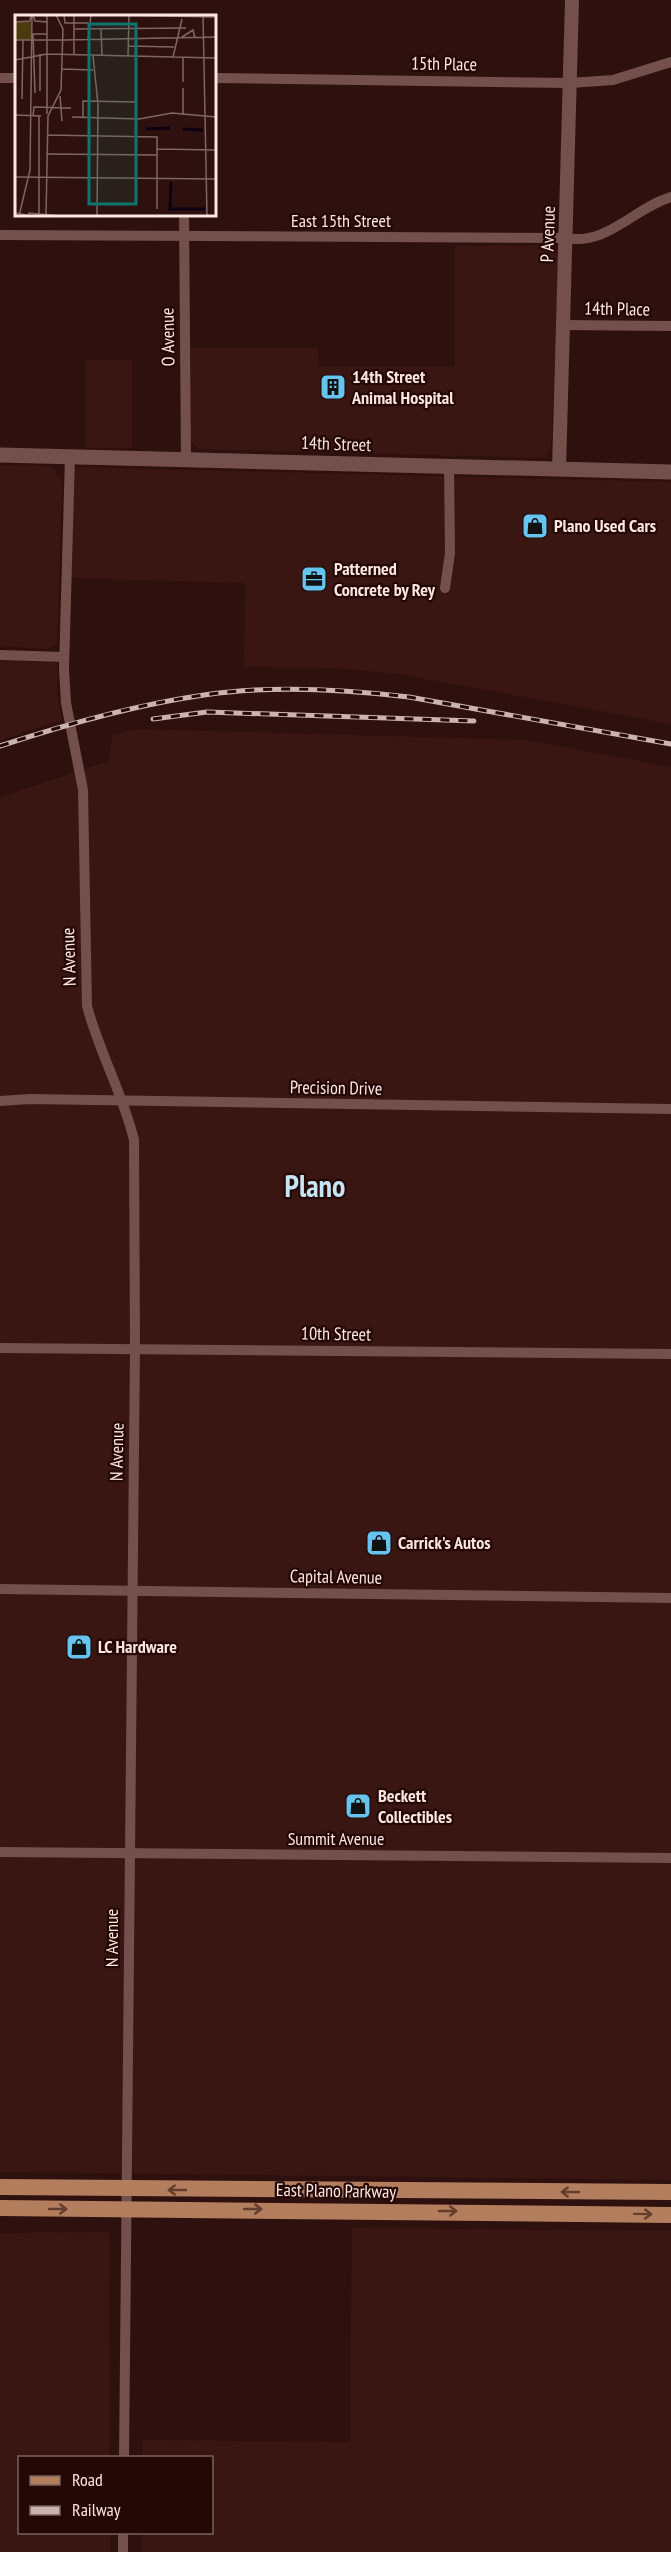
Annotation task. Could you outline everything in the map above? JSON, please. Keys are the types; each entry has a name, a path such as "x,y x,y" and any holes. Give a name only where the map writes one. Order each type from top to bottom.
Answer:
{"main road":[{"name":"14th Street","path":"0,455 671,472"},
{"name":"East Plano Parkway","path":"0,2187 671,2192"},
{"path":"284,2189 284,2210"},
{"path":"358,2190 358,2211"},
{"path":"502,2192 502,2211"},
{"name":"East Plano Parkway","path":"0,2208 502,2211 671,2215"}],"street":[{"name":"P Avenue","path":"560,469 572,0"},
{"name":"15th Place","path":"216,78 570,83 613,80 671,62"},
{"name":"East 15th Street","path":"0,235 566,238 577,240 606,234 657,201 671,197"},
{"name":"O Avenue","path":"184,216 186,459"},
{"name":"14th Place","path":"562,325 671,326"},
{"name":"N Avenue","path":"70,456 64,657 66,703 83,790 87,1006 95,1035 124,1102 134,1140 135,1348 124,2456"},
{"path":"445,588 450,553 449,466"},
{"path":"0,655 64,657"},
{"name":"Precision Drive","path":"0,1101 30,1099 671,1109"},
{"name":"10th Street","path":"0,1348 671,1354"},
{"name":"Capital Avenue","path":"0,1589 671,1598"},
{"name":"Summit Avenue","path":"0,1852 671,1858"},
{"path":"123,2534 123,2552"}],"shaded area":[{"path":"550,245 560,254 551,450 545,458 198,449 191,440 191,348 318,348 318,367 455,367 455,246"},
{"path":"85,360 132,360 132,448 85,448"},
{"path":"0,465 51,466 62,481 57,644 47,649 0,646"},
{"path":"70,467 671,482 671,724 399,674 331,668 244,667 245,583 68,578"},
{"path":"0,661 58,663 57,694 62,720 0,740"},
{"path":"137,729 527,740 671,767 671,2180 0,2172 0,797 109,761 112,736"},
{"path":"352,2228 671,2231 671,2552 141,2552 142,2534 213,2534 213,2456 142,2456 143,2440 350,2442"},
{"path":"109,2232 110,2456 18,2456 18,2534 110,2534 110,2552 0,2552 0,2233"}],"railway":[{"path":"0,746 76,723 152,704 229,692 281,689 332,690 409,697 671,744"},
{"path":"153,719 207,712 474,721"}],"place":[{"name":"14th Street Animal Hospital","path":"333,387"},
{"name":"Plano Used Cars","path":"535,526"},
{"name":"Patterned Concrete by Rey","path":"314,579"},
{"name":"Carrick's Autos","path":"379,1543"},
{"name":"LC Hardware","path":"79,1647"},
{"name":"Beckett Collectibles","path":"358,1806"}],"district":[{"name":"Plano","path":"315,1187"}]}
